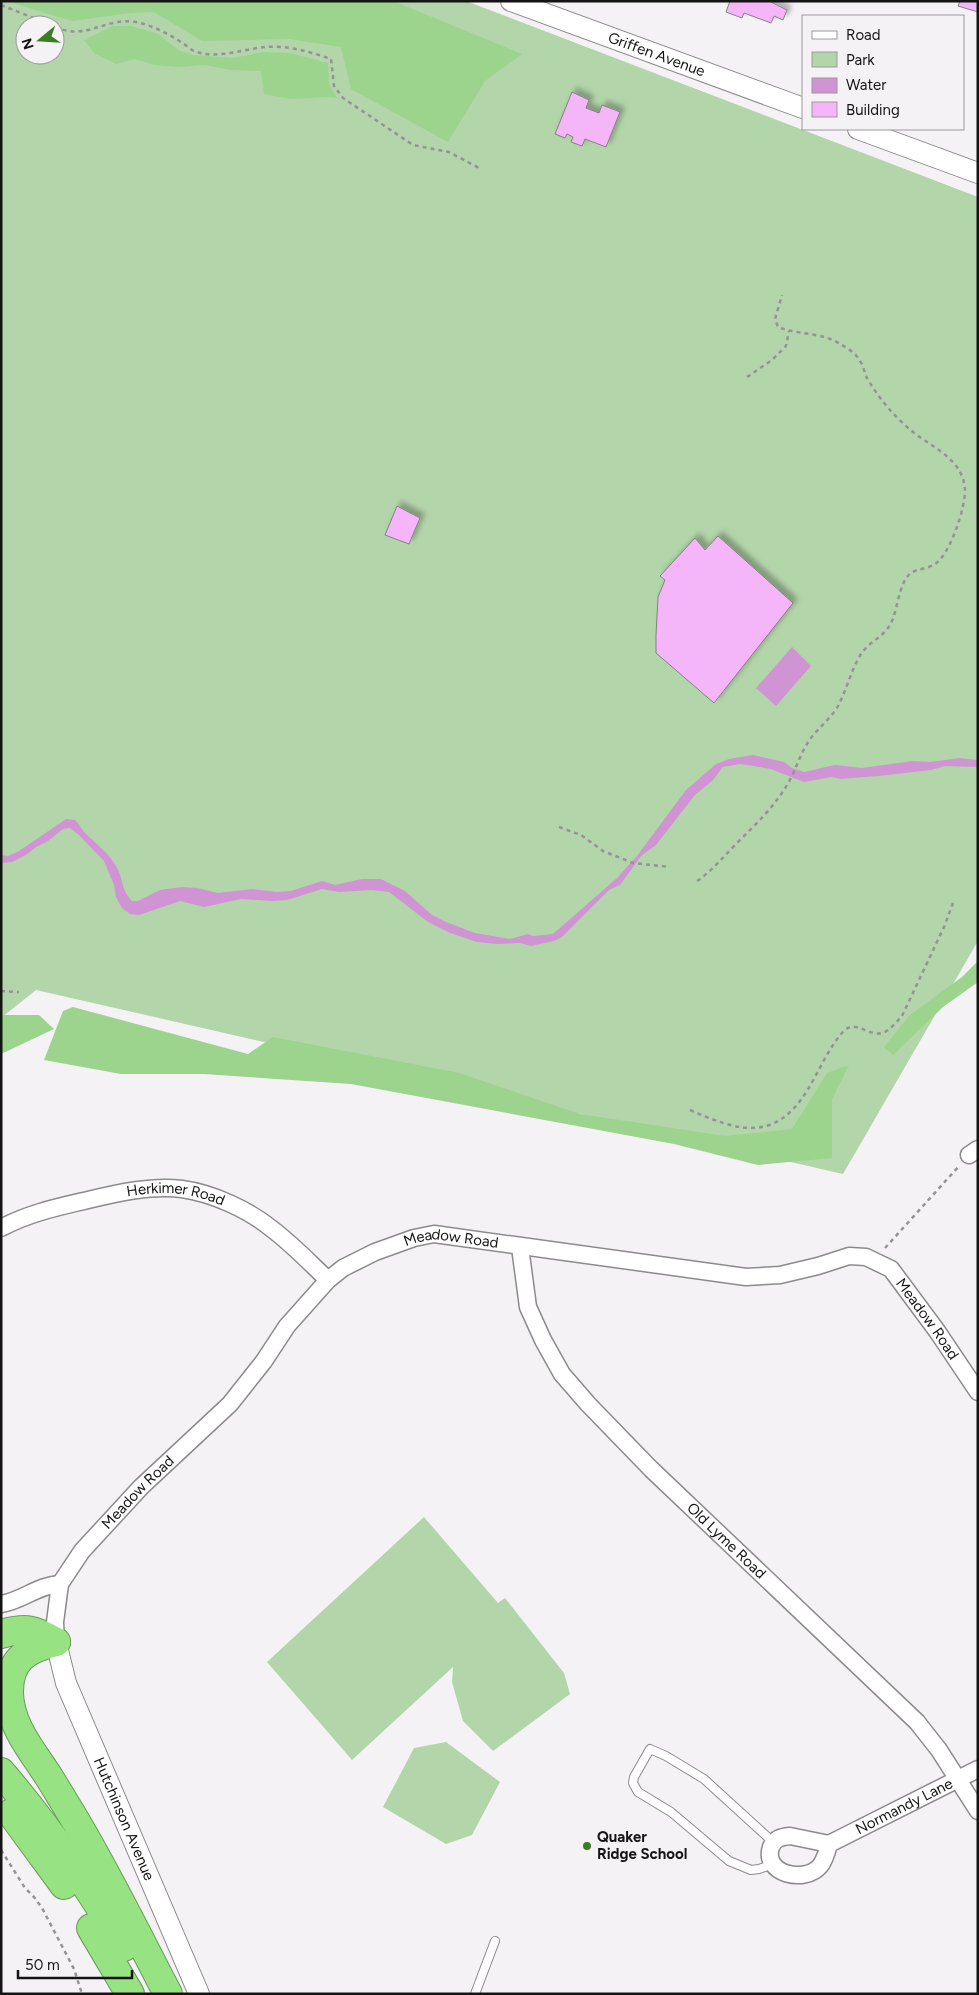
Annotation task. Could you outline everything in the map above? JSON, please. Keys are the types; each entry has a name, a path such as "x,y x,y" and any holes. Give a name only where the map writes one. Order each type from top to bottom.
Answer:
{"highway":[{"path":"1,1634 15,1630 32,1630 40,1632 56,1642"},
{"path":"56,1642 29,1651 16,1663 10,1681 9,1693 15,1720 26,1742 89,1845 168,1994"},
{"path":"1,1772 53,1835 86,1884 152,1994"},
{"path":"1,1800 37,1846 69,1892 130,1994"}],"street":[{"name":"Griffen Avenue","path":"511,1 802,108"},
{"path":"861,130 978,174"},
{"name":"Herkimer Road","path":"1,1228 39,1211 104,1196 154,1189 182,1189 228,1202 254,1215 273,1229 328,1280"},
{"name":"Meadow Road","path":"56,1642 55,1622 60,1584 68,1570 100,1530 141,1487 230,1404 264,1361 287,1326 328,1280 343,1268 375,1252 414,1238 434,1234 746,1277 780,1275 849,1256 866,1257 891,1269 937,1330 978,1392"},
{"name":"Old Lyme Road","path":"520,1246 528,1307 543,1340 562,1374 588,1404 651,1469 917,1722 939,1750 978,1811"},
{"path":"1,1604 16,1600 44,1586 60,1584"},
{"name":"Hutchinson Avenue","path":"56,1642 66,1683 199,1994"},
{"name":"Normandy Lane","path":"829,1844 978,1769"},
{"path":"790,1836 829,1844 826,1857 820,1867 812,1872 793,1876 784,1873 773,1864 770,1857 773,1842 780,1837 790,1836"}],"lane":[{"path":"773,1842 704,1779 666,1756 650,1749 632,1783 638,1792 671,1812 729,1861 751,1870 759,1870 773,1864"},
{"path":"476,1994 495,1941"}],"path":[{"path":"1,5 26,15"},
{"path":"65,31 79,33 115,22 136,22 159,29 196,52 206,54 267,47 309,51 331,59 334,86 343,98 412,145 449,152 481,170"},
{"path":"697,881 714,869 766,813 789,780 808,742 837,707 862,654 873,640 881,637 891,623 904,582 910,572 935,564 943,557 950,545 963,510 965,490 962,473 936,447 906,427 890,410 866,376 861,361 853,353 838,342 778,327 775,319 782,295"},
{"path":"747,377 772,360 786,346 789,331"},
{"path":"559,827 581,835 603,851 625,860 638,864 670,866"},
{"path":"690,1110 726,1123 757,1129 782,1119 794,1108 807,1091 843,1032 849,1027 857,1027 870,1033 882,1033 892,1027 902,1016 944,927 954,900"},
{"path":"1,991 19,992"},
{"path":"873,1261 973,1152"},
{"path":"1,1850 18,1875 24,1888 42,1908 74,1969 82,1994"}],"green space":[{"path":"1,1 466,1 978,197 978,941 843,1174 36,990 1,1018"},
{"path":"6,1 393,1 522,54 485,81 448,142 351,89 341,47 289,39 202,41 154,12 131,13 72,21 65,19 65,15 52,15"},
{"path":"112,26 131,26 159,34 178,50 193,55 233,58 263,52 290,53 328,63 329,84 337,98 291,99 264,94 261,71 231,70 205,65 179,67 155,65 135,59 116,64 94,53 84,40"},
{"path":"978,961 978,982 943,1007 893,1055 884,1047 910,1015 962,977"},
{"path":"73,1007 248,1054 273,1037 459,1073 580,1114 725,1136 792,1129 827,1073 849,1065 832,1099 832,1158 758,1165 674,1144 351,1084 204,1074 121,1074 44,1060 63,1011"},
{"path":"1,1015 39,1015 54,1029 1,1054"},
{"path":"424,1517 498,1603 505,1598 564,1673 570,1694 493,1751 463,1721 452,1682 453,1667 352,1760 267,1662"},
{"path":"446,1742 500,1782 472,1835 446,1844 383,1807 414,1748"}],"water":[{"path":"792,647 811,666 776,706 756,688"},
{"path":"753,755 784,762 792,768 804,772 835,765 862,768 913,761 930,762 959,758 978,760 978,767 945,766 931,770 840,779 832,777 804,782 771,769 740,764 723,767 713,780 695,795 656,845 641,856 620,885 609,890 562,937 554,941 531,946 520,943 496,944 477,942 450,933 428,922 389,892 372,890 339,892 322,889 287,900 241,899 204,907 180,901 139,915 130,914 122,908 116,897 114,885 104,861 70,828 63,829 26,855 12,862 1,863 1,855 8,856 19,851 66,819 75,820 84,832 113,861 126,892 132,901 138,901 160,890 182,887 218,893 252,889 277,892 291,891 322,881 335,885 362,879 381,879 405,891 432,915 475,933 510,939 528,934 533,936 553,934 617,878 637,856 686,790 716,764 729,759"}],"building":[{"path":"730,1 769,1 787,10 783,20 774,16 771,23 744,13 742,18 726,12"},
{"path":"960,1 978,1 978,12 958,6"},
{"path":"572,92 589,100 586,108 599,113 602,105 620,112 606,147 585,139 582,146 571,142 573,137 567,134 565,138 555,134"},
{"path":"397,506 420,518 409,544 385,535"},
{"path":"718,536 793,603 714,703 656,653 656,635 658,597 665,580 660,576 695,538 705,550"}],"place":[{"name":"Quaker Ridge School","path":"587,1846"}]}
